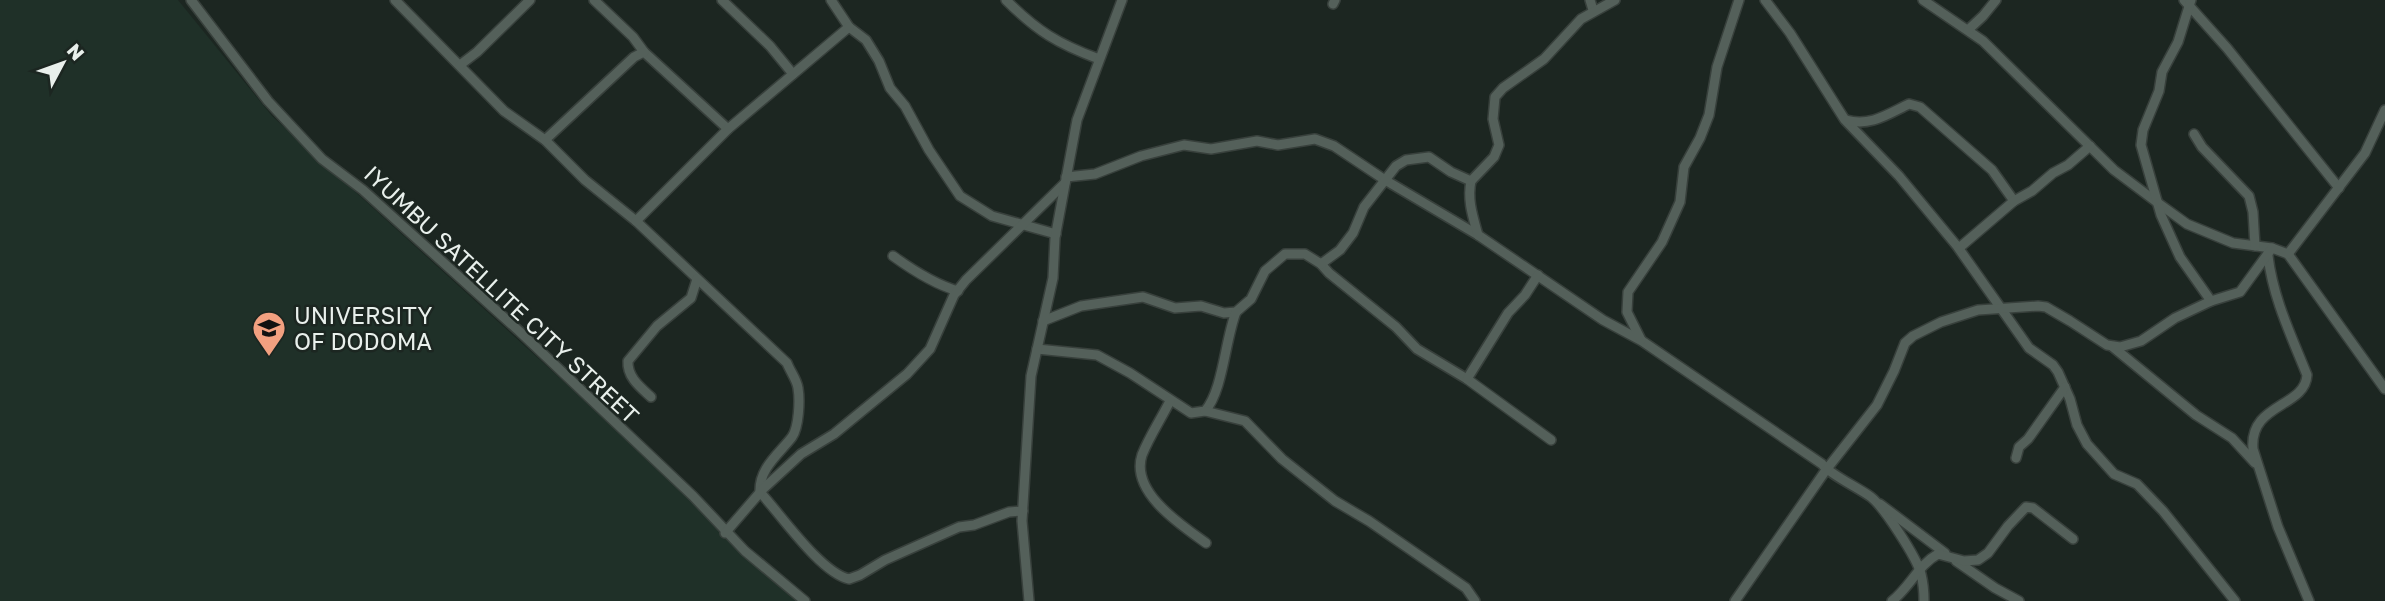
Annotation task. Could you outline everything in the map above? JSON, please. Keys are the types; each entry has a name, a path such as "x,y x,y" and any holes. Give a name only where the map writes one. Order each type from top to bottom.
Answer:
{"street":[{"name":"IYUMBU SATELLITE CITY STREET","path":"191,0 268,101 322,159 363,190 519,331 693,496 725,533 805,601"},
{"path":"395,0 505,111 545,140 585,180 636,221 787,363 798,388 794,434 764,472 760,492 802,542 834,572 849,579 959,527 974,525 1009,512 1023,511"},
{"path":"460,65 530,0"},
{"path":"594,0 633,37 644,52 728,129"},
{"path":"722,0 770,46 793,74"},
{"path":"831,0 849,27 866,40 879,61 890,88 905,106 929,150 960,196 992,216 1056,234"},
{"path":"1006,0 1040,30 1066,47 1099,59"},
{"path":"1029,601 1023,511 1029,394 1053,278 1056,234 1077,120 1122,0"},
{"path":"1590,0 1593,10"},
{"path":"1478,235 1469,191 1471,181 1494,157 1499,145 1493,119 1495,97 1503,88 1544,59 1573,26 1593,10 1615,0"},
{"path":"1642,341 1627,312 1628,292 1662,242 1680,202 1684,167 1709,115 1717,67 1739,0"},
{"path":"1765,0 1790,33 1845,120 1899,176 1959,248 2029,348 2059,372 2077,425 2101,462 2114,474 2137,484 2163,510 2235,601"},
{"path":"1923,0 1968,30 2001,58 2114,170 2187,224 2234,243 2288,254 2385,389"},
{"path":"1968,30 1996,0"},
{"path":"2188,3 2339,188"},
{"path":"2188,3 2178,42 2162,72 2159,91 2141,141 2143,157 2158,203 2180,257 2211,301"},
{"path":"636,221 728,129 849,27"},
{"path":"545,140 634,57 644,52"},
{"path":"1845,120 1861,124 1884,117 1909,104 1920,107 1992,170 2014,201"},
{"path":"2288,254 2365,153 2385,110"},
{"path":"2194,134 2202,147 2249,196 2255,246"},
{"path":"725,533 760,492 801,454 834,434 908,374 930,349 958,291 1066,180 1095,174 1141,156 1184,145 1211,149 1257,141 1278,145 1315,139 1334,146 1385,180 1478,235 1602,320 1642,341 1822,464 1826,470 1874,499 1995,588 2019,601"},
{"path":"1959,248 2014,201 2068,165 2090,146"},
{"path":"1321,264 1340,250 1353,233 1364,207 1396,166 1406,160 1429,157 1451,172 1471,181"},
{"path":"2113,347 2141,341 2175,318 2211,301 2240,292 2270,252"},
{"path":"2270,252 2271,280 2276,299 2307,374 2302,389 2255,427 2252,436 2253,449 2278,527 2309,601"},
{"path":"1205,411 1213,402 1236,312 1251,299 1265,271 1285,254 1305,254 1321,264 1396,327 1417,349 1467,379 1550,440"},
{"path":"893,256 910,269 926,274 939,285 958,291"},
{"path":"1467,379 1508,313 1525,295 1538,275"},
{"path":"651,397 633,379 628,361 657,326 691,298 697,279"},
{"path":"1043,321 1081,306 1143,297 1175,308 1201,306 1224,313 1236,312"},
{"path":"1735,601 1826,470 1877,405 1905,343 1913,336 1954,317 1978,310 2046,307 2113,347 2196,415 2241,446 2259,471"},
{"path":"1037,349 1097,355 1191,413 1205,411 1245,421 1282,459 1335,500 1466,588 1475,601"},
{"path":"2016,457 2019,447 2028,439 2065,387"},
{"path":"1170,401 1142,457 1142,481 1166,514 1206,543"},
{"path":"1874,499 1916,560 1924,601"},
{"path":"1892,601 1905,591 1919,569 1938,554 1964,561 1978,560 1988,553 2026,507 2033,508 2073,539"}],"shaded area":[{"name":"UNIVERSITY OF DODOMA","path":"0,0 178,0 272,116 805,601 0,601"}],"place":[{"name":"UNIVERSITY OF DODOMA","path":"269,358"}]}
